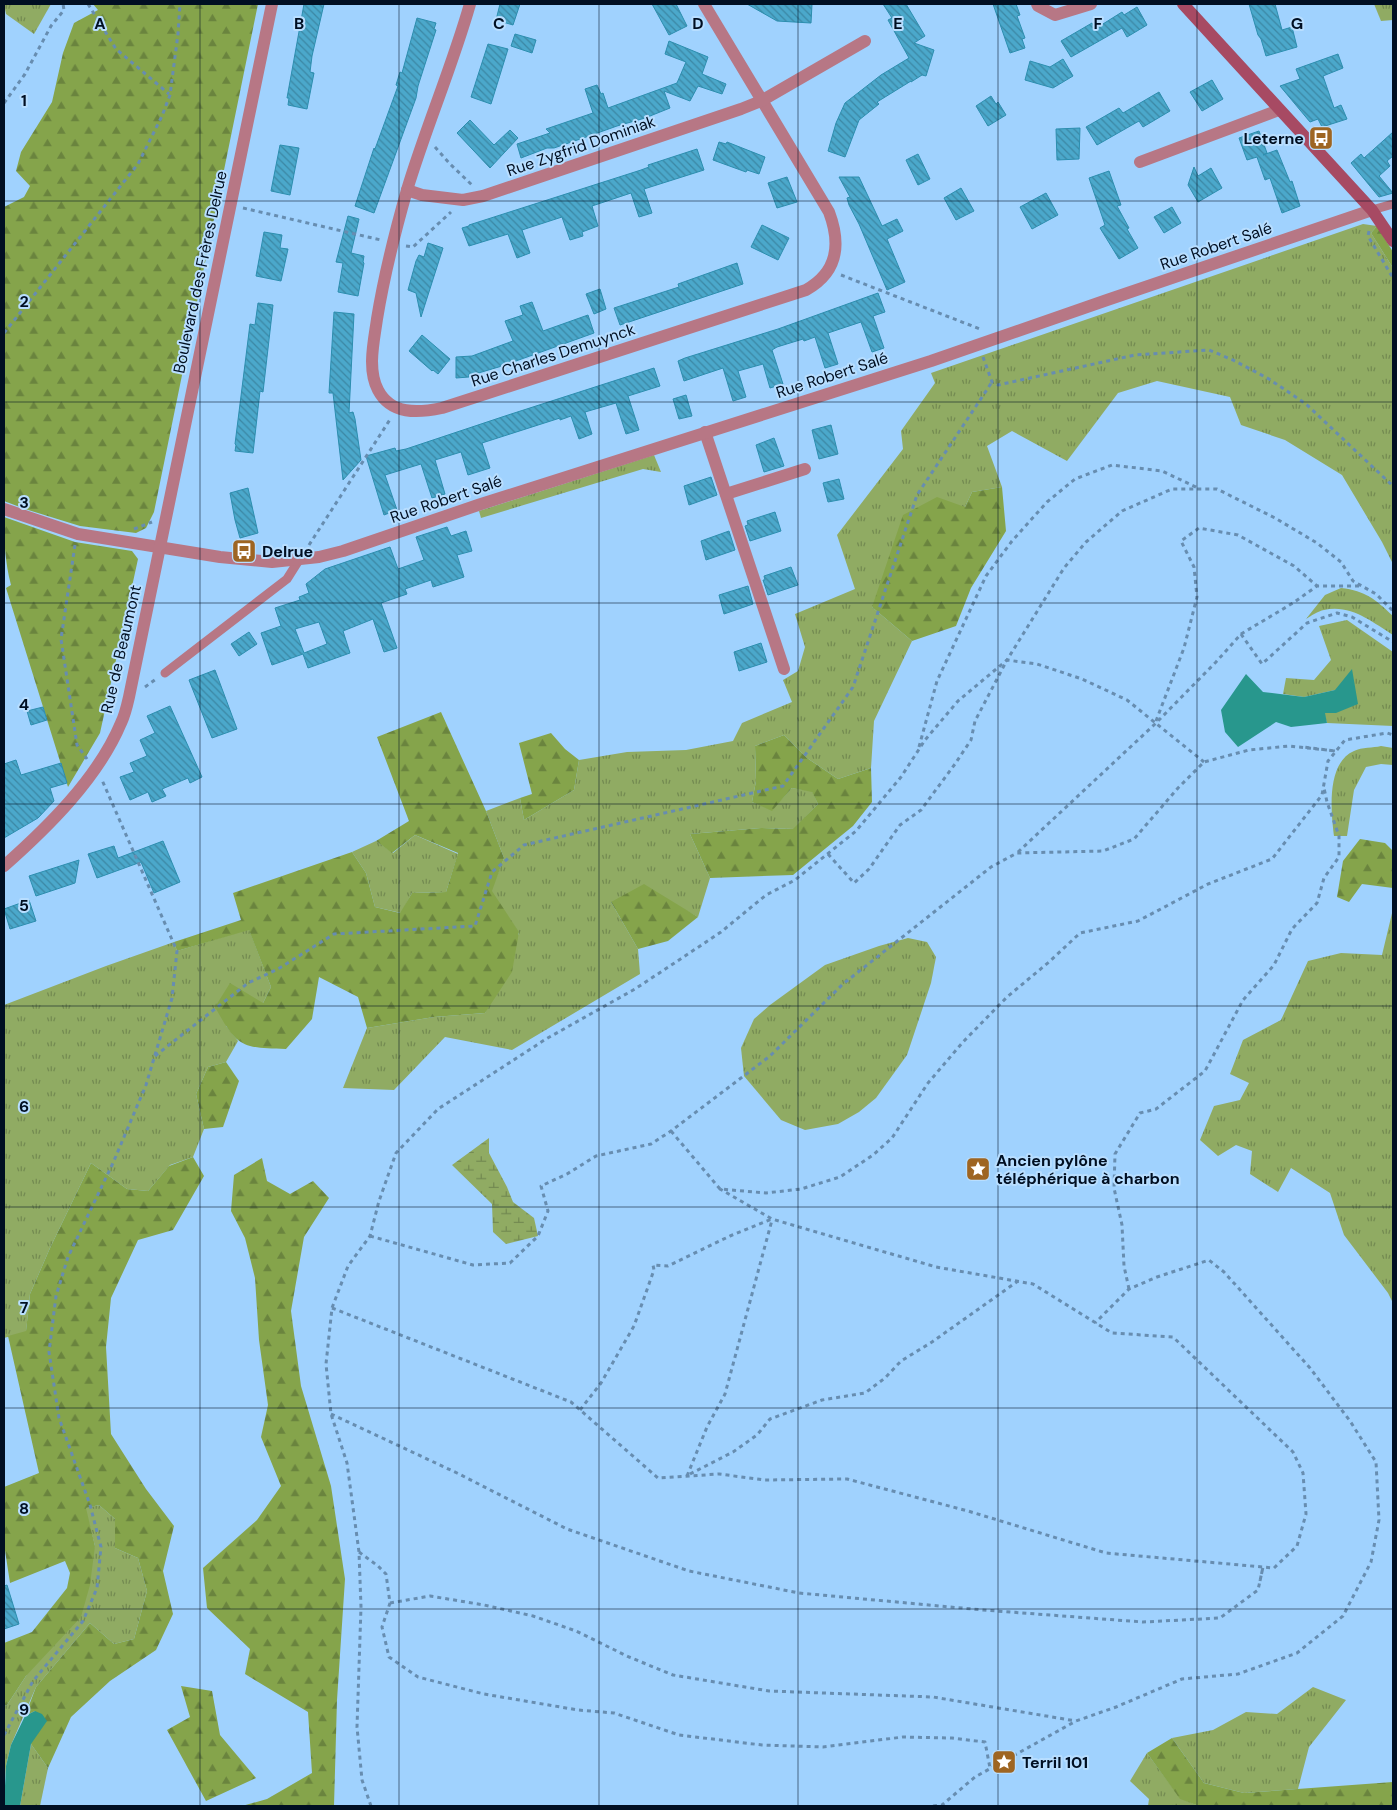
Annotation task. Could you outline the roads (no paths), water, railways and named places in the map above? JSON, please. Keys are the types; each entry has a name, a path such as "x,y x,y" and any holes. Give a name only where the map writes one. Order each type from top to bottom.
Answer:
{"street":[{"name":"Boulevard des Frères Delrue","path":"161,547 272,4"},
{"path":"408,190 470,4"},
{"path":"704,4 762,101"},
{"path":"1036,4 1055,15 1091,4"},
{"path":"1184,4 1372,210 1393,241"},
{"name":"Rue Zygfrid Dominiak","path":"408,190 463,200 484,196 762,101 865,41"},
{"name":"Rue Charles Demuynck","path":"408,190 381,296 374,343 373,377 378,391 387,402 397,408 421,412 442,408 806,290 824,278 834,255 836,243 834,226 829,212 762,101"},
{"path":"1140,162 1280,110"},
{"name":"Rue Robert Salé","path":"4,509 78,534 246,560 272,562 299,560 344,551 478,505 979,345 1372,210"},
{"path":"705,432 784,670"},
{"path":"726,494 805,469"},
{"name":"Rue de Beaumont","path":"4,866 72,799 105,753 122,722 161,547"}],"lane":[{"path":"1372,210 1393,204"},
{"path":"165,673 287,579 299,560"}],"place":[{"name":"Leterne","path":"1321,138"},
{"name":"Delrue","path":"244,551"},
{"name":"Ancien pylône téléphérique à charbon","path":"978,1169"},
{"name":"Terril 101","path":"1004,1762"}]}
